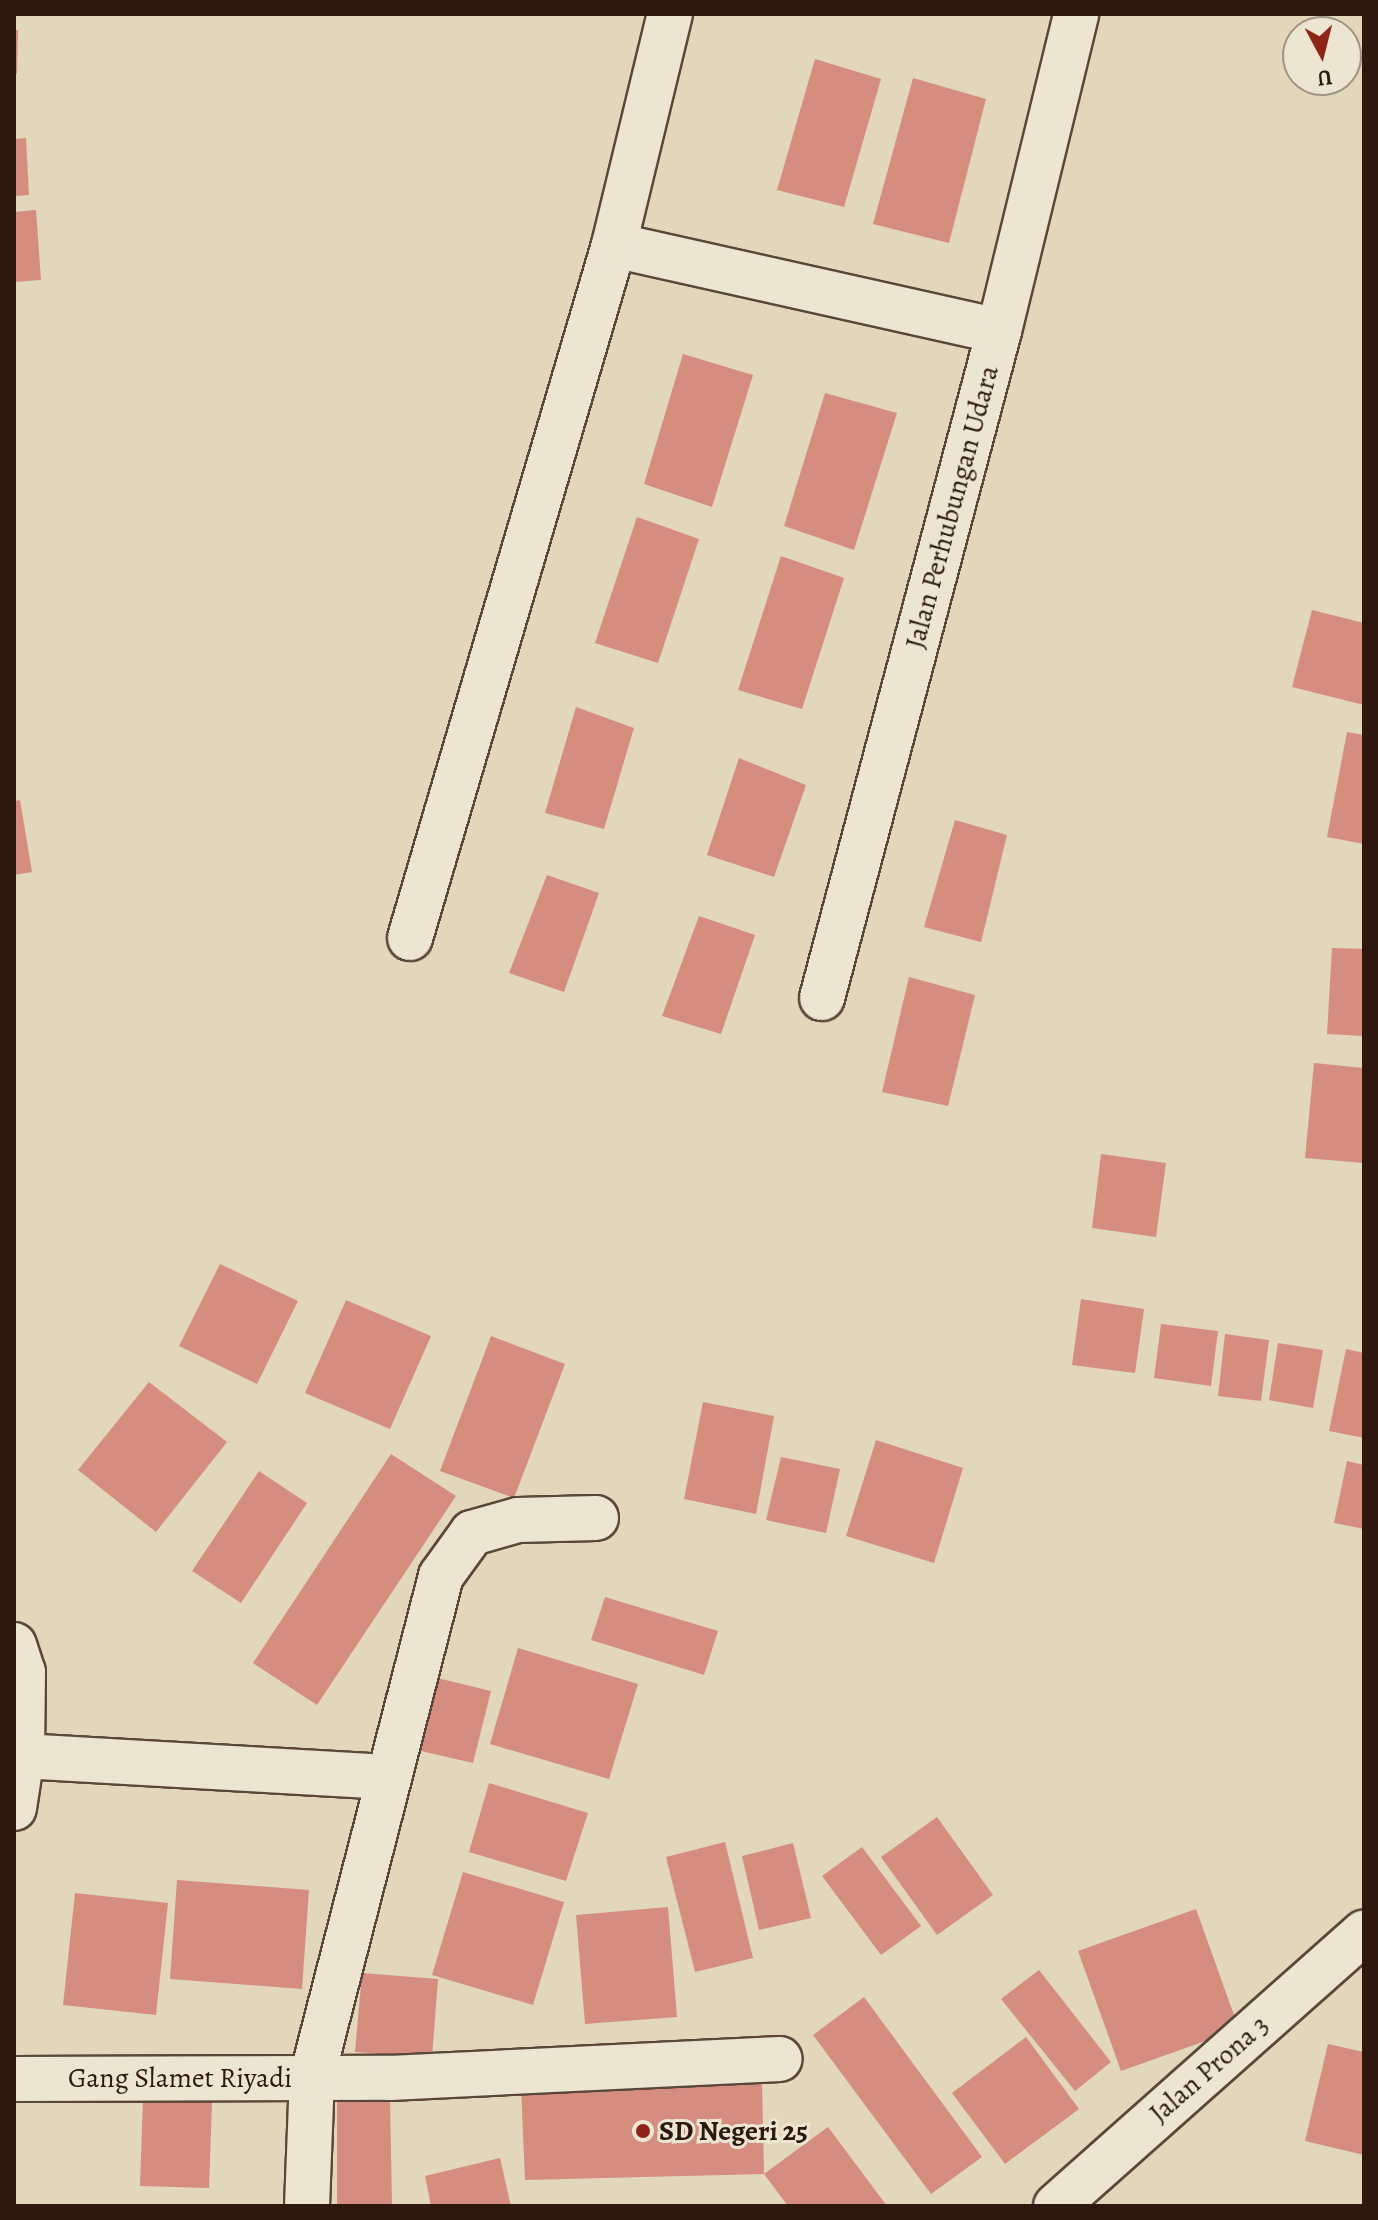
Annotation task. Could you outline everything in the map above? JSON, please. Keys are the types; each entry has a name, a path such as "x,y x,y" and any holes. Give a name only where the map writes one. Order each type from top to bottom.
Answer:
{"street":[{"path":"410,938 614,245 670,14"},
{"name":"Jalan Perhubungan Udara","path":"822,998 999,331 1076,14"},
{"path":"614,245 999,331"},
{"path":"596,1518 518,1520 472,1533 441,1576 312,2077 390,2078 780,2059"},
{"path":"14,1645 23,1672 22,1756 14,1808"},
{"path":"22,1756 387,1777"},
{"name":"Jalan Prona 3","path":"1060,2205 1345,1972 1364,1933"},
{"name":"Gang Slamet Riyadi","path":"14,2079 312,2077 307,2206"}],"building":[{"path":"14,30 18,30 17,74 14,74"},
{"path":"815,59 881,79 844,207 777,190"},
{"path":"913,78 986,99 949,243 873,224"},
{"path":"26,138 29,195 14,196 14,139"},
{"path":"36,210 41,280 14,282 14,212"},
{"path":"683,354 753,375 712,507 644,484"},
{"path":"825,393 897,413 854,550 784,526"},
{"path":"637,517 699,539 658,663 595,643"},
{"path":"781,556 844,578 802,709 738,690"},
{"path":"1312,610 1364,623 1364,705 1292,687"},
{"path":"576,707 634,728 604,829 545,813"},
{"path":"1347,732 1364,735 1364,844 1327,837"},
{"path":"739,758 806,785 774,877 707,855"},
{"path":"20,800 32,872 14,875 14,801"},
{"path":"955,820 1007,835 981,942 924,927"},
{"path":"547,875 599,893 564,992 509,973"},
{"path":"699,916 755,935 721,1034 662,1016"},
{"path":"1332,948 1364,949 1364,1036 1327,1034"},
{"path":"909,977 975,995 948,1106 882,1092"},
{"path":"1314,1063 1364,1068 1364,1163 1305,1158"},
{"path":"1101,1154 1166,1163 1156,1237 1092,1228"},
{"path":"220,1264 298,1301 257,1384 179,1346"},
{"path":"1081,1299 1144,1309 1135,1373 1072,1365"},
{"path":"346,1300 431,1336 390,1429 305,1393"},
{"path":"1161,1324 1218,1331 1211,1386 1154,1378"},
{"path":"1225,1334 1269,1340 1261,1401 1218,1396"},
{"path":"491,1336 565,1364 514,1498 440,1471"},
{"path":"1278,1343 1323,1350 1313,1408 1269,1400"},
{"path":"1346,1349 1364,1353 1364,1438 1329,1431"},
{"path":"149,1382 227,1442 156,1532 78,1470"},
{"path":"703,1402 774,1416 756,1514 684,1499"},
{"path":"876,1440 963,1468 934,1563 846,1536"},
{"path":"391,1454 456,1496 317,1705 253,1663"},
{"path":"781,1457 840,1469 826,1533 766,1520"},
{"path":"1347,1461 1364,1465 1364,1529 1334,1523"},
{"path":"259,1471 307,1503 241,1603 192,1571"},
{"path":"605,1597 718,1631 704,1675 591,1640"},
{"path":"518,1648 638,1684 609,1779 490,1744"},
{"path":"425,1675 491,1691 473,1763 408,1748"},
{"path":"489,1783 588,1813 566,1881 469,1852"},
{"path":"937,1817 993,1895 937,1935 881,1857"},
{"path":"725,1842 753,1958 695,1972 666,1857"},
{"path":"793,1843 811,1918 759,1930 742,1856"},
{"path":"862,1847 921,1926 881,1955 822,1876"},
{"path":"463,1872 564,1902 533,2005 432,1975"},
{"path":"177,1880 309,1890 302,1989 170,1979"},
{"path":"75,1893 168,1903 156,2015 63,2005"},
{"path":"668,1907 677,2017 585,2024 576,1915"},
{"path":"1196,1909 1239,2029 1121,2071 1078,1951"},
{"path":"1039,1970 1111,2062 1075,2091 1001,1999"},
{"path":"362,1973 438,1979 432,2058 355,2052"},
{"path":"864,1997 982,2157 931,2194 813,2035"},
{"path":"1026,2037 1079,2109 1005,2164 952,2093"},
{"path":"1328,2044 1364,2052 1364,2155 1305,2141"},
{"name":"SD Negeri 25","path":"762,2081 764,2174 525,2180 521,2088"},
{"path":"337,2097 390,2098 392,2206 337,2206"},
{"path":"143,2099 212,2102 209,2188 140,2186"},
{"path":"828,2127 887,2206 788,2206 764,2174"},
{"path":"500,2158 511,2206 431,2206 425,2176"}],"place":[{"name":"SD Negeri 25","path":"643,2131"}]}
